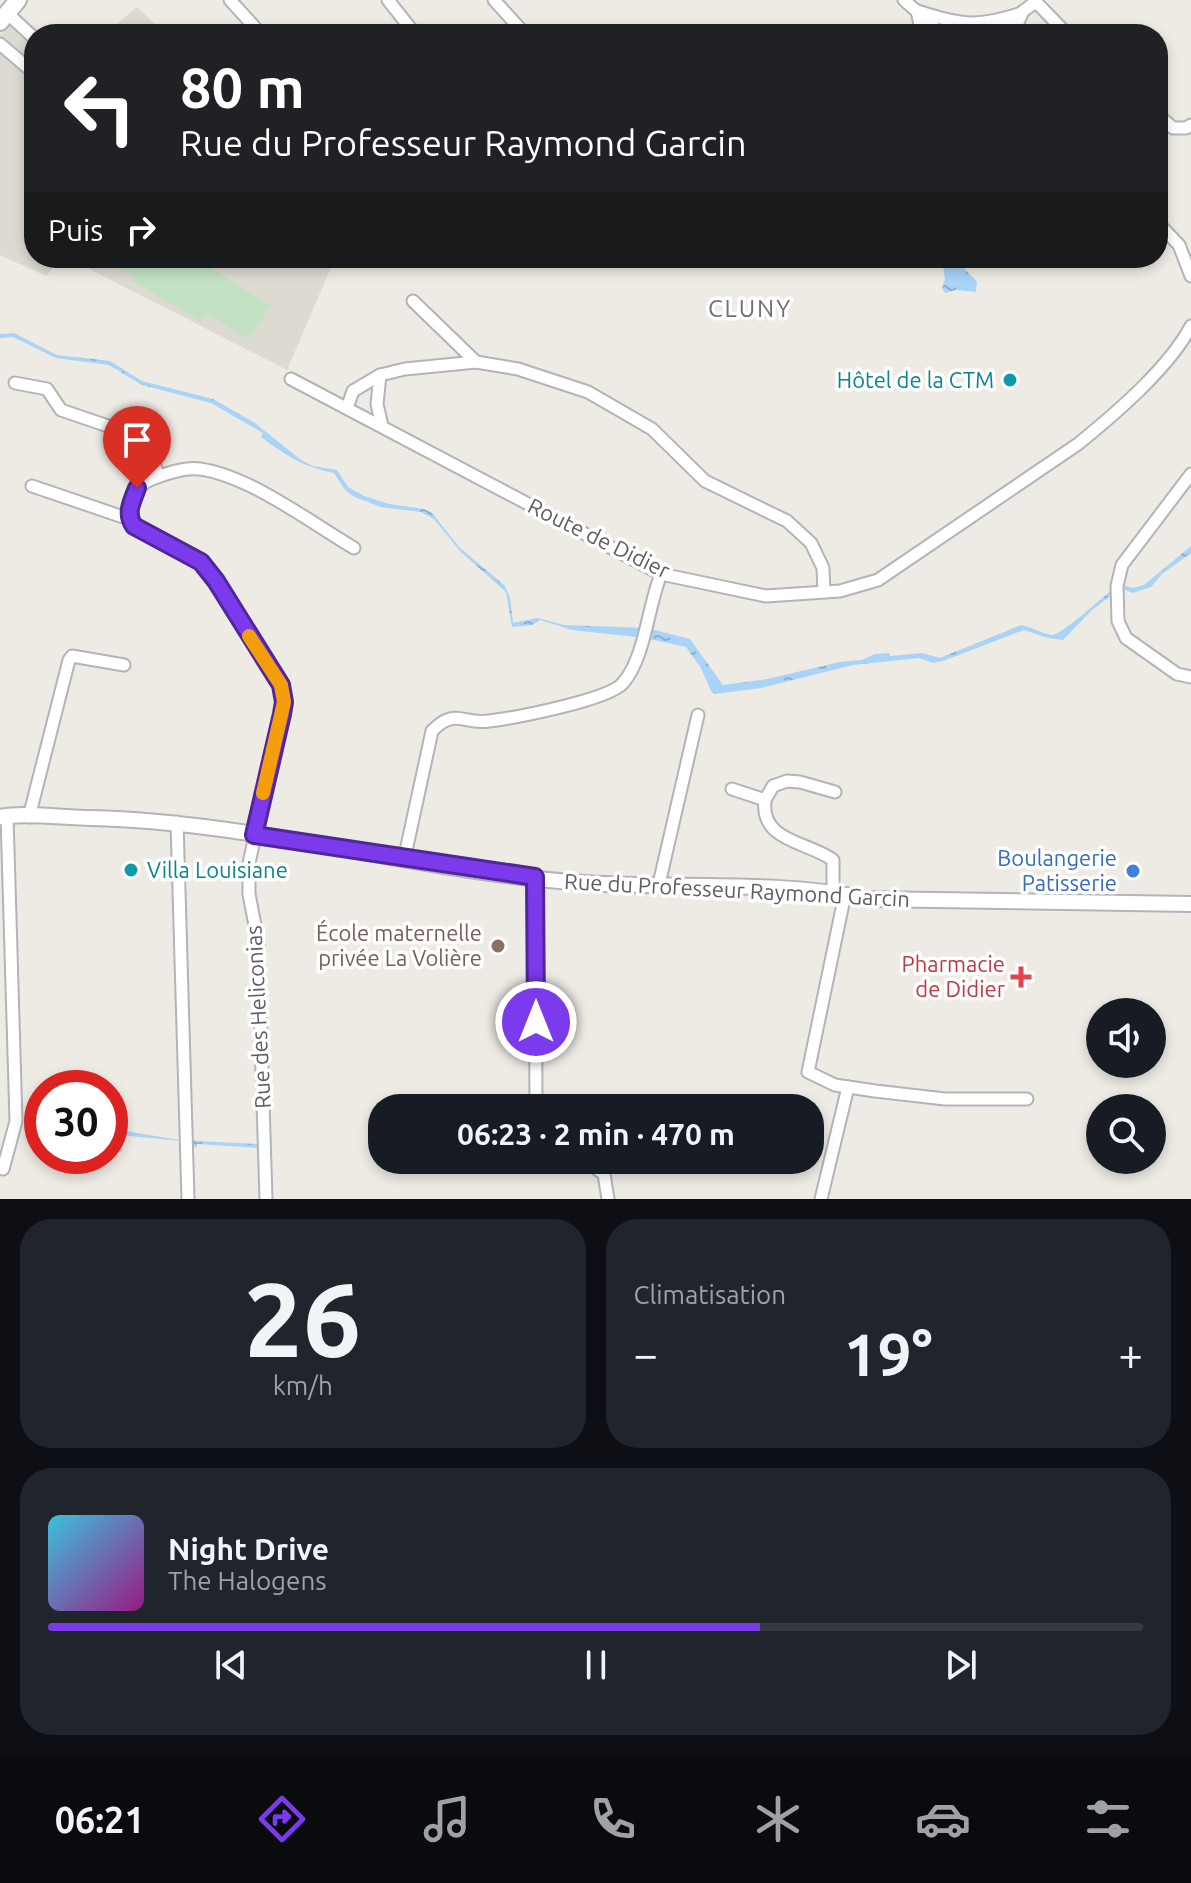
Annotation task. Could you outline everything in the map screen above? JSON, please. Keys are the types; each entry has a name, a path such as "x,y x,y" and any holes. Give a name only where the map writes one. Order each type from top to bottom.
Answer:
{"street":[{"path":"230,0 252,24"},
{"path":"388,0 407,24"},
{"path":"494,0 516,24"},
{"path":"904,0 931,24"},
{"path":"1007,24 1034,2 1057,24"},
{"path":"917,11 958,24"},
{"path":"917,11 920,24"},
{"path":"8,12 24,28"},
{"path":"982,24 1022,13"},
{"path":"1017,24 1022,13"},
{"path":"0,44 24,64"},
{"path":"1168,124 1173,128 1191,125"},
{"path":"1168,233 1179,245 1191,276"},
{"path":"413,301 476,362"},
{"name":"Route de Didier","path":"291,379 661,574 766,596 840,591 878,580 1078,444 1178,350 1191,326"},
{"path":"347,408 353,391 380,375 405,369 476,362 518,369 588,392 652,429 705,481 787,521 811,543 823,568 824,592"},
{"path":"380,375 377,404 382,426"},
{"path":"15,383 47,389 61,410 143,438 159,476"},
{"path":"129,519 129,509 137,488 178,470 198,469 236,478 354,548"},
{"path":"1191,474 1122,565 1117,586 1118,621 1126,638 1177,674 1191,677"},
{"name":"Rue des Heliconias","path":"32,486 129,519 143,533 201,562 281,685 284,702 282,714 249,863 249,894 258,941 266,1199"},
{"path":"404,860 432,731 442,720 455,717 485,722 603,696 622,686 640,647 661,574"},
{"path":"29,817 69,660 72,656 124,665"},
{"path":"659,884 698,715"},
{"path":"835,792 787,781 773,786 765,800 767,824 776,832 833,860 839,894 808,1072 835,1085 945,1099 1027,1099"},
{"path":"732,789 765,800"},
{"path":"3,1169 16,1121 4,816"},
{"name":"Rue du Professeur Raymond Garcin","path":"4,816 177,822 404,860 584,883 757,887 869,899 1191,904"},
{"path":"177,822 188,1199"},
{"path":"535,877 536,1094"},
{"path":"821,1199 848,1087"},
{"path":"604,1174 608,1199"}],"shaded area":[{"path":"137,7 155,24 116,24"},
{"path":"19,14 31,24 24,24 24,266 0,255 0,35"},
{"path":"28,268 53,268 46,276"},
{"path":"88,268 331,268 287,370"}],"green space":[{"path":"118,268 210,268 270,305 249,339 206,314 201,322 133,281 134,277"}],"water":[{"path":"943,268 964,268 977,282 976,292 956,290 945,293 942,288 945,279"},
{"path":"14,333 57,355 110,361 142,381 213,399 255,423 301,460 313,466 337,470 348,487 364,496 432,513 459,547 504,585 510,597 513,623 537,618 564,625 647,628 690,639 723,685 861,660 875,654 922,653 940,658 1021,625 1052,635 1119,584 1133,588 1144,585 1191,546 1191,553 1162,574 1151,587 1133,593 1120,588 1091,611 1063,640 1024,630 943,661 933,663 919,658 853,665 761,688 715,694 686,647 645,638 572,630 540,620 532,625 512,627 506,592 460,551 434,519 421,512 381,507 355,497 346,491 334,473 314,468 287,455 261,437 263,433 211,403 142,385 109,365 56,358 13,337 0,338 0,334"},
{"path":"128,1132 179,1140 258,1144 259,1148 197,1144 196,1148 190,1142 128,1136"}],"slow traffic":[{"path":"249,636 281,685 284,702 263,793"}],"place":[{"name":"Hôtel de la CTM","path":"1010,380"},
{"name":"Villa Louisiane","path":"131,870"},
{"name":"Boulangerie Patisserie","path":"1133,871"},
{"name":"École maternelle privée La Volière","path":"498,946"},
{"name":"Pharmacie de Didier","path":"1021,977"}],"district":[{"name":"CLUNY","path":"750,309"}],"route":[{"path":"137,488 129,509 129,519 134,526 201,562 281,685 284,702 282,714 254,835 404,860 535,877 536,1022"}]}
